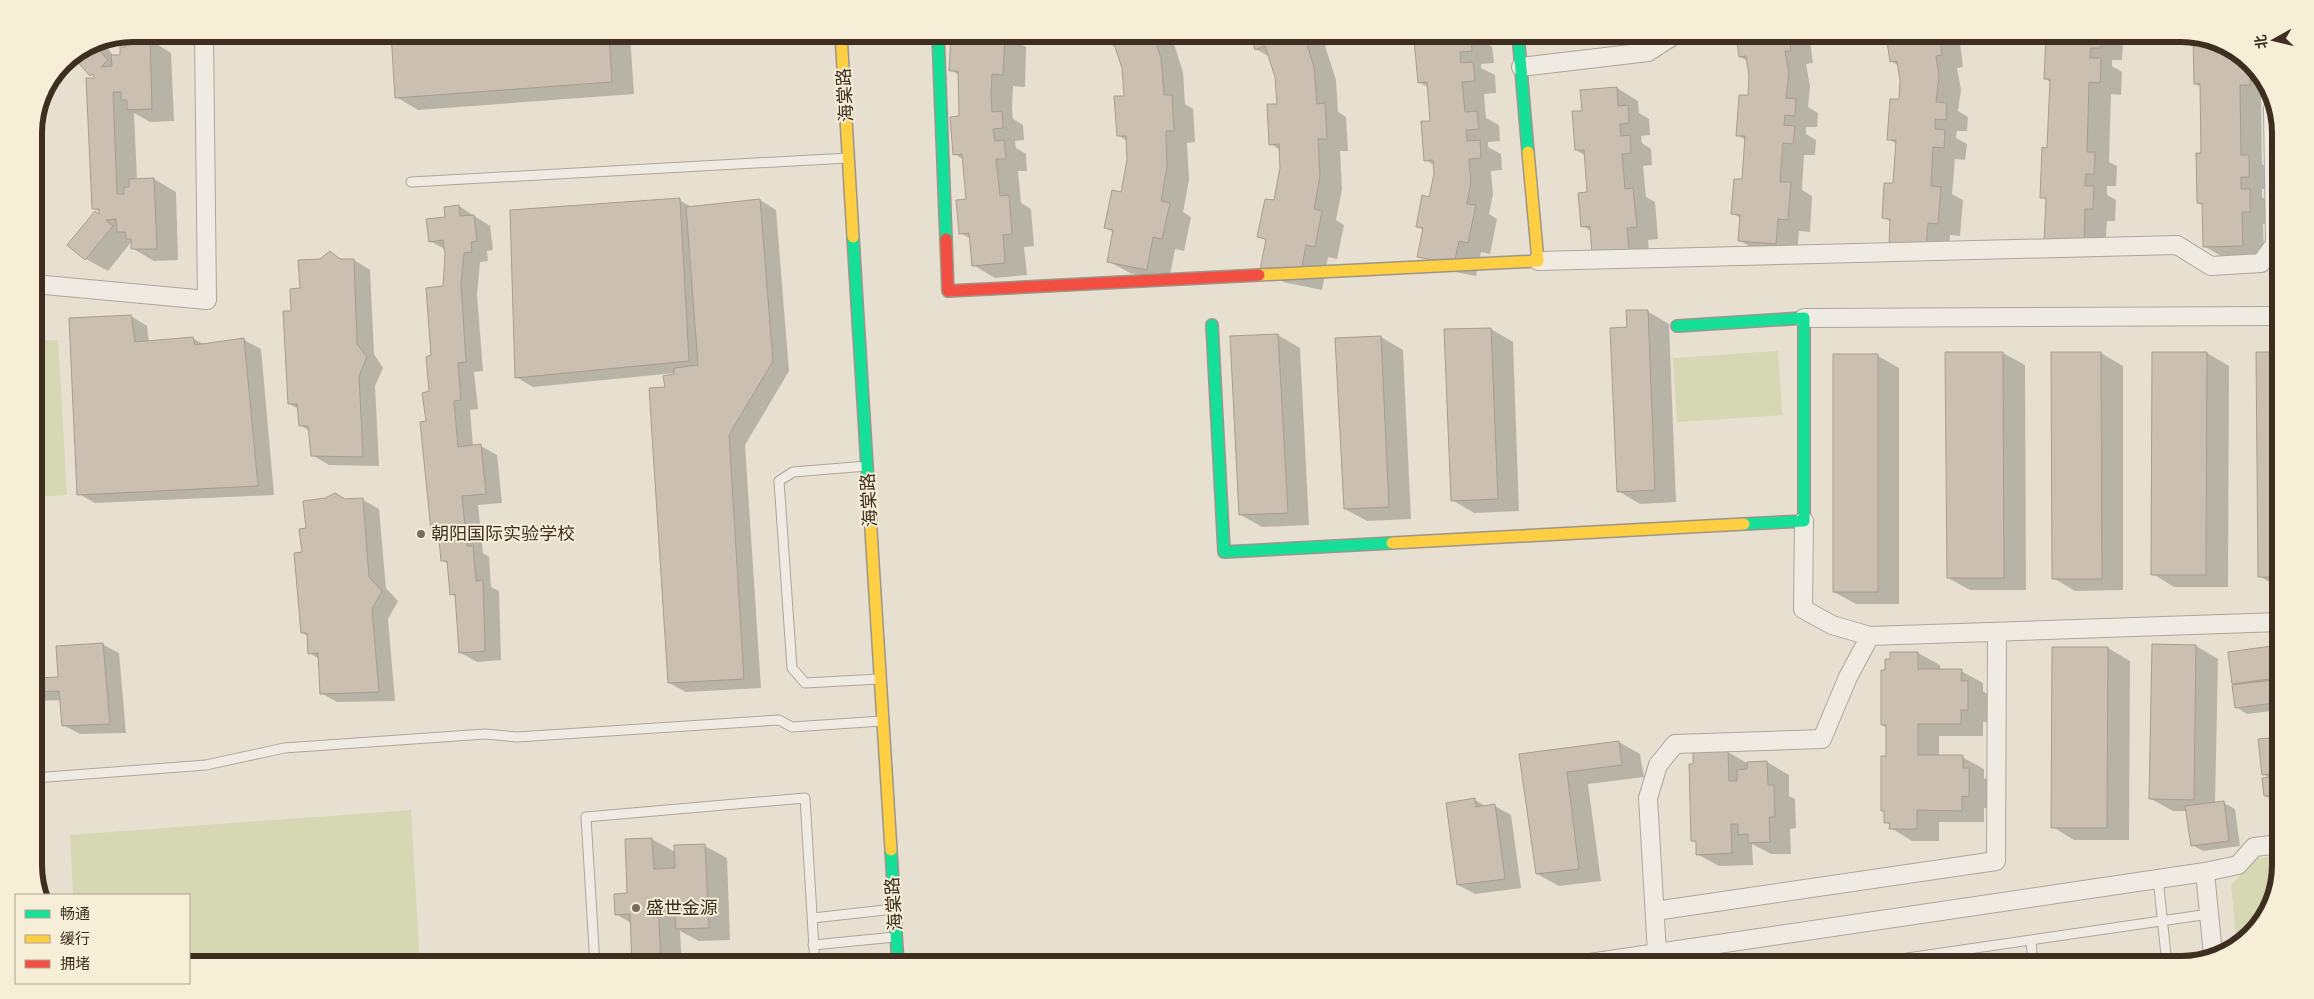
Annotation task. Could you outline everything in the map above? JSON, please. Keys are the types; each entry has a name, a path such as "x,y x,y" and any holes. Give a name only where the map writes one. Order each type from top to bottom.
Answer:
{"street":[{"path":"43,285 207,300 204,42"},
{"name":"海棠路","path":"841,42 897,956"},
{"path":"938,42 948,291 1538,261 2176,245 2211,266 2261,263 2271,249"},
{"path":"1519,42 1538,261"},
{"path":"1521,67 1648,52 1664,42"},
{"path":"1678,326 1804,318 2271,316"},
{"path":"1804,318 1803,609 1832,625 1870,636 2272,622"},
{"path":"1212,325 1224,552 1804,522"},
{"path":"1655,910 1996,861 1997,632"},
{"path":"1657,953 1648,798 1658,766 1675,744 1822,739 1848,677 1870,636"},
{"path":"1637,956 2204,872 2238,865 2254,847 2272,845"},
{"path":"2204,872 2213,951"}],"lane":[{"path":"412,182 848,158"},
{"path":"867,466 792,472 779,481 792,668 805,684 880,679"},
{"path":"43,777 206,765 284,748 485,734 517,737 779,720 792,727 883,721"},
{"path":"594,956 586,816 805,798 814,956"},
{"path":"2158,878 2166,956"},
{"path":"813,918 894,909"},
{"path":"1921,956 2209,914"},
{"path":"813,945 896,937"},
{"path":"2031,940 2032,956"}],"green space":[{"path":"58,340 67,495 43,496 43,341"},
{"path":"1778,351 1782,415 1677,422 1673,358"},
{"path":"411,810 419,956 190,956 190,894 73,894 70,835"},
{"path":"2272,857 2270,883 2265,900 2253,921 2236,937 2231,885 2257,858"}],"building":[{"path":"150,42 152,109 127,110 127,100 121,100 121,92 113,92 117,194 124,194 124,187 129,187 129,179 154,178 157,249 131,249 131,239 126,239 125,232 117,232 116,219 106,220 113,226 85,260 67,245 95,211 99,214 99,209 92,209 86,78 94,78 93,74 90,76 77,62 99,50 108,60 101,67 112,66 111,55 120,55 120,47 125,47 124,43"},
{"path":"392,42 610,42 612,82 395,98"},
{"path":"951,42 1005,42 1003,75 992,74 991,95 992,112 1002,111 1003,128 993,129 995,141 1004,140 1006,159 996,159 1000,196 1009,195 1012,234 1003,235 1005,263 972,266 969,233 959,234 956,200 966,199 962,154 953,155 950,117 959,116 958,71 949,71"},
{"path":"1113,42 1156,42 1161,58 1164,95 1172,95 1174,131 1166,131 1167,167 1161,201 1170,203 1162,239 1153,237 1147,270 1107,262 1113,230 1104,228 1112,190 1121,192 1127,160 1126,136 1117,136 1114,96 1124,96 1122,68"},
{"path":"1252,42 1306,42 1314,67 1317,104 1325,103 1327,139 1318,139 1320,176 1314,209 1322,211 1315,247 1306,245 1300,278 1260,270 1266,239 1257,237 1265,199 1274,200 1280,168 1279,144 1269,145 1267,104 1277,104 1275,77 1265,46 1255,50"},
{"path":"1414,42 1471,42 1472,51 1460,52 1461,63 1473,62 1475,81 1462,82 1465,112 1477,111 1479,129 1466,130 1467,141 1480,140 1481,158 1469,159 1471,181 1467,204 1476,205 1468,243 1459,241 1454,264 1417,257 1423,228 1416,227 1422,195 1429,197 1434,174 1433,160 1424,161 1421,121 1430,121 1427,82 1418,83"},
{"path":"1737,42 1790,42 1791,51 1785,51 1789,73 1786,98 1796,99 1795,116 1785,115 1784,125 1795,126 1793,144 1783,143 1780,182 1791,182 1788,220 1778,219 1776,244 1738,241 1740,215 1731,214 1734,179 1742,179 1745,136 1736,136 1739,95 1748,95 1749,77 1746,56 1739,57"},
{"path":"1887,42 1940,42 1942,55 1936,56 1939,77 1936,102 1947,103 1946,120 1935,119 1935,129 1945,130 1944,148 1933,147 1931,186 1941,187 1938,224 1928,223 1926,248 1889,245 1890,219 1882,218 1884,183 1893,183 1896,140 1887,140 1890,99 1899,99 1900,81 1897,61 1890,62"},
{"path":"2046,42 2101,42 2101,48 2091,48 2090,58 2101,58 2100,83 2089,82 2087,152 2095,152 2094,174 2086,174 2085,186 2094,186 2093,209 2085,209 2084,244 2044,242 2046,198 2040,198 2042,147 2047,148 2050,79 2044,79"},
{"path":"2193,43 2215,49 2226,55 2236,61 2250,75 2250,85 2240,85 2241,155 2249,155 2249,177 2241,177 2241,189 2250,189 2250,212 2242,212 2243,246 2203,247 2202,203 2197,203 2196,153 2201,153 2200,84 2194,84"},
{"path":"1617,87 1618,106 1628,105 1629,123 1620,124 1621,136 1630,135 1631,153 1622,154 1625,189 1633,188 1637,227 1627,228 1629,251 1592,254 1590,226 1581,227 1578,193 1587,192 1584,150 1575,150 1572,111 1582,111 1580,90"},
{"path":"680,198 689,361 515,378 510,210"},
{"path":"760,199 773,361 729,435 744,679 668,683 649,388 665,387 663,376 674,374 674,368 698,365 686,207"},
{"path":"459,205 460,216 474,215 477,241 471,242 472,252 464,253 461,284 466,362 458,363 461,400 454,401 458,447 481,444 486,494 462,496 467,546 473,546 476,581 483,580 485,651 459,653 455,594 450,595 447,561 441,561 438,529 431,530 420,422 426,421 422,393 429,391 426,357 431,355 426,288 443,286 445,254 443,240 429,242 426,219 445,217 444,207"},
{"path":"330,251 340,259 354,259 357,344 367,357 359,376 363,457 311,456 308,426 299,426 297,404 288,404 283,311 291,311 290,289 300,288 298,260 320,259"},
{"path":"1626,310 1648,310 1655,490 1617,492 1610,328 1627,327"},
{"path":"131,315 135,342 193,337 195,345 244,338 258,486 77,495 69,318"},
{"path":"1491,328 1498,499 1451,501 1444,329"},
{"path":"1278,334 1288,513 1239,515 1230,336"},
{"path":"1381,336 1389,507 1344,509 1335,338"},
{"path":"1945,352 2003,352 2004,578 1947,578"},
{"path":"2051,352 2101,352 2102,579 2052,579"},
{"path":"2152,352 2207,352 2206,575 2151,575"},
{"path":"2256,352 2271,352 2272,577 2258,577"},
{"path":"1833,354 1878,354 1878,592 1833,592"},
{"path":"335,493 345,499 363,498 369,577 382,591 372,609 379,692 320,694 318,653 308,654 307,633 301,633 294,553 302,552 299,529 306,528 303,501 325,498"},
{"path":"103,643 110,724 62,726 59,691 43,692 43,678 58,677 56,646"},
{"path":"2152,644 2196,645 2194,800 2149,799"},
{"path":"2272,646 2272,679 2232,684 2228,652"},
{"path":"2052,647 2108,647 2107,828 2051,828"},
{"path":"1890,652 1918,652 1918,669 1962,669 1961,681 1968,681 1968,710 1961,710 1961,724 1918,724 1918,755 1963,755 1963,768 1969,768 1969,797 1962,796 1962,811 1917,810 1917,829 1889,829 1890,823 1884,823 1884,811 1881,811 1881,756 1886,756 1886,725 1881,725 1881,670 1885,670 1885,659 1890,659"},
{"path":"2272,680 2272,703 2235,708 2232,685"},
{"path":"2272,738 2272,774 2262,775 2258,739"},
{"path":"1619,741 1622,765 1567,772 1579,869 1536,874 1519,754"},
{"path":"1728,751 1729,781 1737,781 1737,770 1747,769 1747,762 1767,761 1768,785 1774,785 1775,817 1769,817 1770,842 1748,843 1748,834 1738,835 1738,824 1731,824 1732,853 1696,855 1696,841 1691,841 1689,764 1693,764 1693,752"},
{"path":"2272,777 2272,796 2264,796 2262,778"},
{"path":"1475,798 1476,807 1495,804 1505,879 1457,885 1446,803"},
{"path":"2224,801 2229,841 2191,846 2185,806"},
{"name":"盛世金源","path":"652,838 654,869 675,868 674,845 705,844 709,928 676,929 674,900 658,901 661,956 632,956 630,914 615,915 614,894 627,893 625,839"}],"traffic: fast":[{"path":"938,42 946,239"},
{"path":"1519,42 1528,152"},
{"path":"853,237 868,482"},
{"path":"1677,326 1804,318 1804,521 1744,524"},
{"path":"1212,325 1224,552 1392,543"},
{"path":"891,850 897,956"}],"traffic: slow":[{"path":"841,42 853,237"},
{"path":"1259,275 1538,261 1528,152"},
{"path":"868,482 891,850"},
{"path":"1392,543 1744,524"}],"traffic: jam":[{"path":"946,239 948,291 1259,275"}],"place":[{"name":"朝阳国际实验学校","path":"421,534"},
{"name":"盛世金源","path":"636,908"}]}
